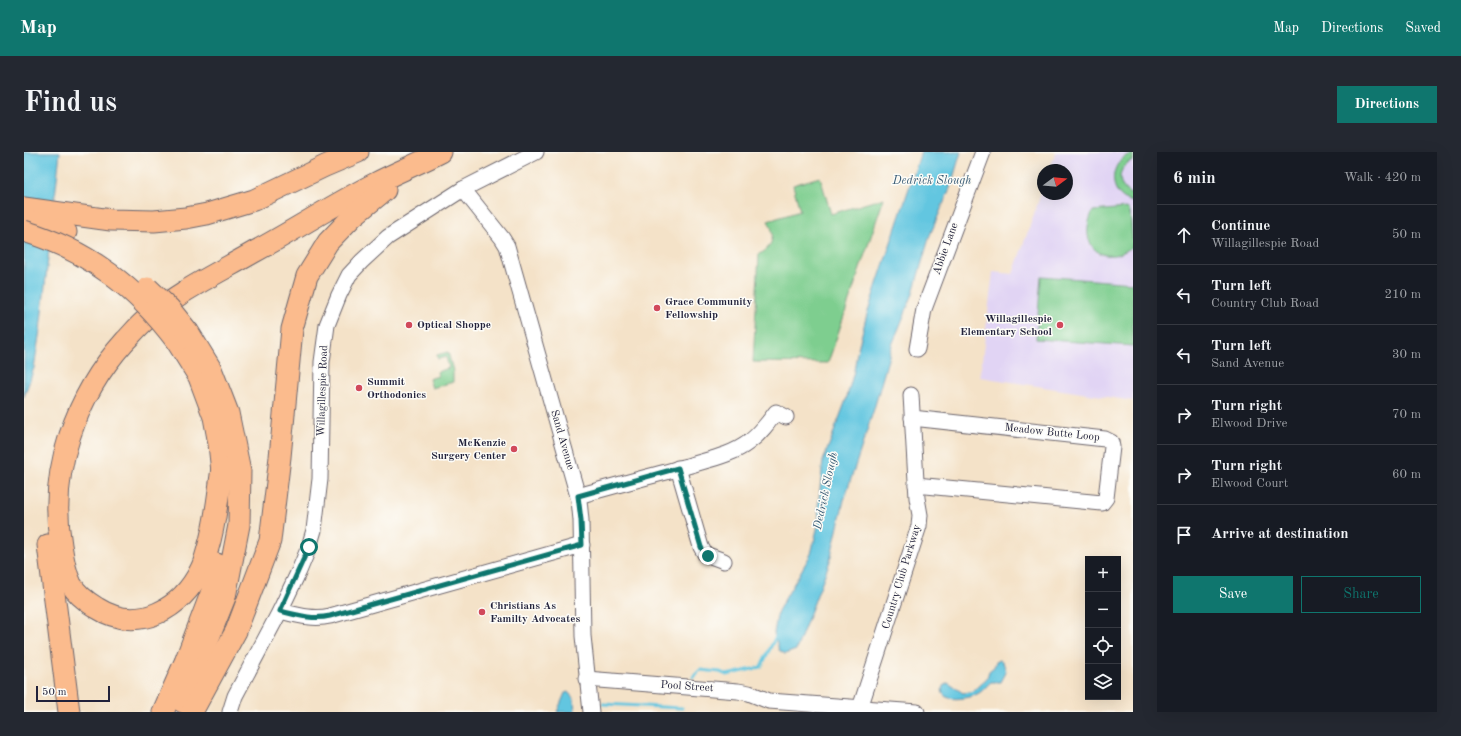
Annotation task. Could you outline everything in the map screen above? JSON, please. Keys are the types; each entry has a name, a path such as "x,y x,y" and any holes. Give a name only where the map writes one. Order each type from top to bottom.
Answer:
{"highway":[{"path":"325,166 347,152"},
{"path":"24,208 111,220 154,221 186,218 207,214 254,200 358,152"},
{"path":"69,712 47,533 47,487 53,449 66,409 92,363 120,330 151,302 173,286 411,152"},
{"path":"222,468 214,527 202,568 184,595 169,608 147,617 136,619 106,613 86,601 79,594 72,584 64,565 58,532 58,498 62,459 75,420 101,370 124,342 147,319 184,292 374,184 440,153"},
{"path":"192,712 236,631 270,541 280,458 292,329 307,276 328,242 353,216 380,194 440,153"},
{"path":"24,219 59,230 80,239 112,259 140,280 169,308 199,377 214,418 225,495 225,524 212,591 185,662 163,712"},
{"path":"24,231 53,241 92,261 111,274 149,307 183,338 211,369 228,413 240,471 240,525 225,597 179,712"}],"street":[{"name":"Willagillespie Road","path":"230,712 235,696 280,611 301,565 314,530 320,479 322,362 327,326 338,295 349,276 388,236 462,189 536,152"},
{"name":"Abbie Lane","path":"917,349 924,309 983,152"},
{"name":"Sand Avenue","path":"462,189 507,246 578,496 582,545 583,636 590,712"},
{"name":"Country Club Parkway","path":"860,708 920,526 911,395"},
{"path":"578,496 713,458 738,449 759,434 776,412 786,417"},
{"name":"Meadow Butte Loop","path":"912,418 1105,439 1111,442 1112,447 1106,498 1102,503 916,485"},
{"path":"678,468 701,547 705,554 724,561"},
{"path":"280,611 317,618 330,616 582,545"},
{"name":"Pool Street","path":"586,679 738,691 749,693 769,701 916,712"}],"shaded area":[{"name":"Willagillespie Elementary School","path":"1056,152 1133,152 1133,401 980,377 993,272 1013,274 1039,200 1073,200 1073,164 1051,164"}],"green space":[{"path":"1133,153 1133,160 1123,167 1120,178 1123,188 1133,195 1133,202 1124,198 1118,193 1114,178 1115,170 1119,163 1125,157"},
{"path":"820,177 831,214 884,198 828,363 753,362 759,254 764,252 772,240 772,231 768,221 800,211 793,185"},
{"path":"1127,208 1130,211 1133,246 1122,253 1112,255 1103,254 1095,250 1090,243 1088,234 1089,223 1093,211"},
{"path":"1041,276 1133,283 1133,346 1036,339"},
{"path":"448,352 453,371 453,382 432,388 429,379 438,376 437,372 449,368 446,357 438,359 437,355"}],"water":[{"path":"24,152 60,152 40,330 34,368 24,397"},
{"name":"Dedrick Slough","path":"921,152 961,152 950,188 930,235 912,296 892,345 874,409 844,500 830,561 796,650 785,654 779,650 774,633 778,611 811,554 819,521 818,507 823,461 846,400 867,314"},
{"path":"1000,660 1003,662 1006,671 1000,682 991,682 979,693 973,696 954,699 945,696 942,692 943,686 948,683 963,693 973,691 987,678 989,671 994,667 996,662"},
{"path":"568,692 574,699 575,712 557,712 565,693"}],"waterway":[{"name":"Dedrick Slough","path":"693,677 700,670 720,672 727,675 761,667 777,634"},
{"name":"Dedrick Slough","path":"603,704 682,708"}],"place":[{"name":"Grace Community Fellowship","path":"657,308"},
{"name":"Optical Shoppe","path":"409,325"},
{"name":"Willagillespie Elementary School","path":"1060,325"},
{"name":"Summit Orthodonics","path":"359,388"},
{"name":"McKenzie Surgery Center","path":"514,449"},
{"name":"Christians As Familty Advocates","path":"482,612"}],"route":[{"path":"309,547 280,611 308,617 324,618 582,545 580,504 578,496 678,468 701,547 703,552 708,556"}]}
